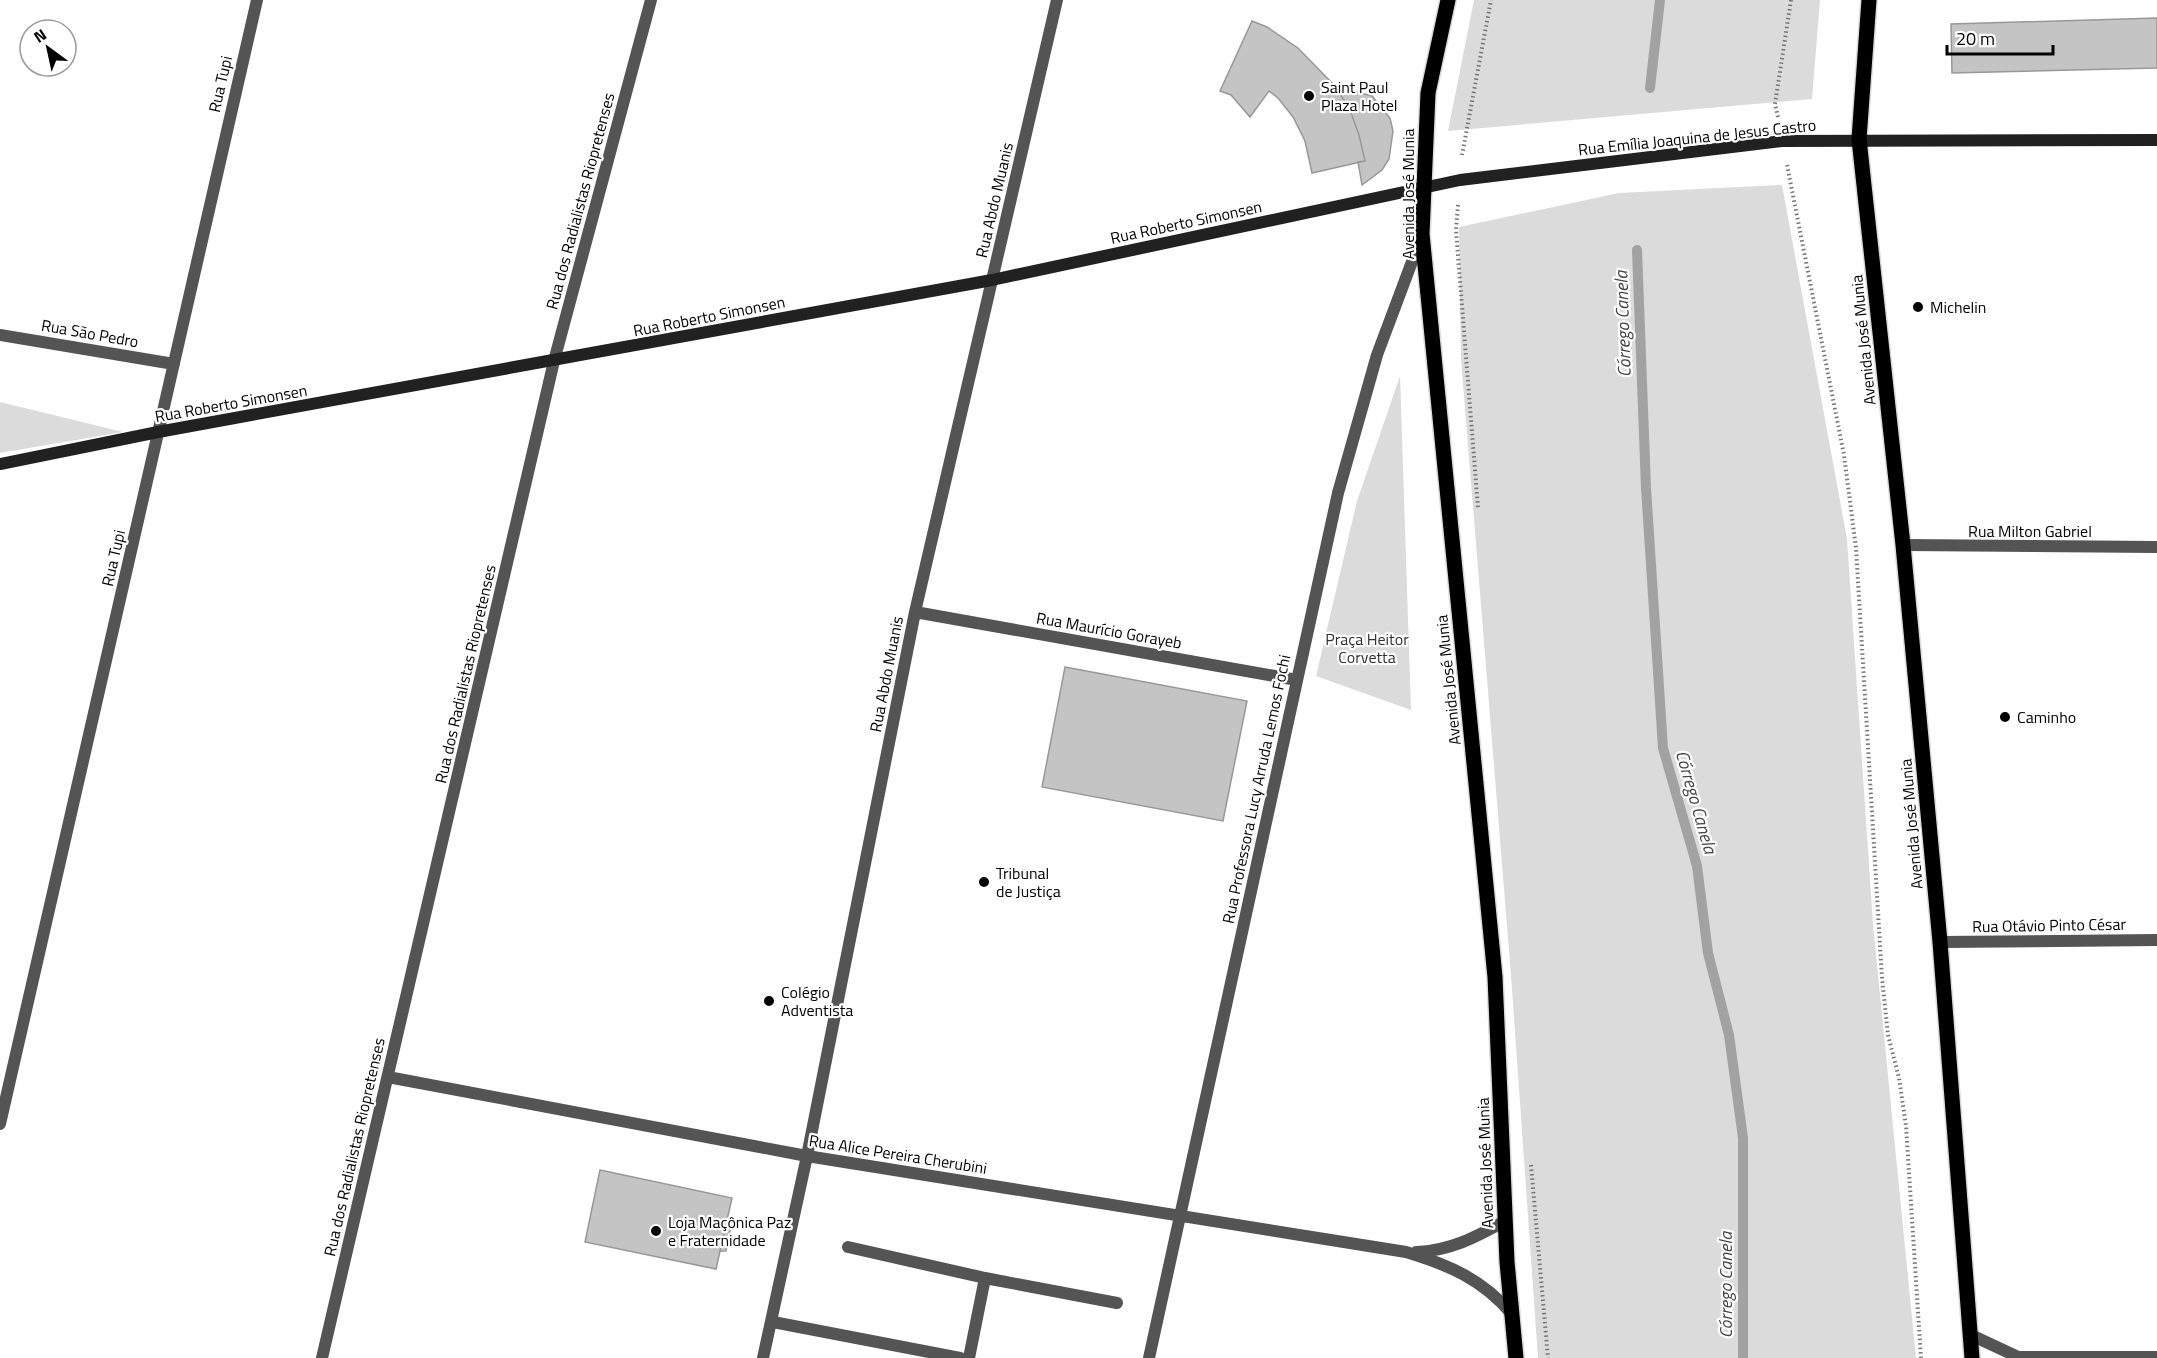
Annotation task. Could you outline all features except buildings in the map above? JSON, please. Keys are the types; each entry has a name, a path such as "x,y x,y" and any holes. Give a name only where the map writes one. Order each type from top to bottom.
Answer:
{"main road":[{"name":"Avenida José Munia","path":"1448,0 1428,93 1422,188 1422,234 1495,977 1505,1221 1516,1358"},
{"name":"Avenida José Munia","path":"1869,0 1859,138 1904,545 1940,942 1972,1358"}],"street":[{"name":"Rua Tupi","path":"0,1124 256,0"},
{"name":"Rua dos Radialistas Riopretenses","path":"322,1358 554,361 651,0"},
{"name":"Rua Abdo Muanis","path":"763,1358 807,1156 915,612 1057,0"},
{"name":"Rua Emília Joaquina de Jesus Castro","path":"1422,188 1460,180 1782,141 1859,138 2157,140"},
{"name":"Rua Roberto Simonsen","path":"0,464 158,432 992,280 1422,188"},
{"name":"Rua Professora Lucy Arruda Lemos Fochi","path":"1149,1358 1338,493 1377,355 1422,234"},
{"name":"Rua São Pedro","path":"0,334 174,364"},
{"name":"Rua Milton Gabriel","path":"1904,545 2157,547"},
{"name":"Rua Maurício Gorayeb","path":"915,612 1297,680"},
{"name":"Rua Otávio Pinto César","path":"1940,942 2157,940"},
{"name":"Rua Alice Pereira Cherubini","path":"388,1077 807,1156 1406,1252 1447,1265 1468,1275 1484,1286 1512,1314"},
{"name":"Rua Alice Pereira Cherubini","path":"1406,1252 1448,1248 1505,1221"},
{"path":"848,1247 985,1278 1117,1303"},
{"path":"969,1358 985,1278"},
{"path":"772,1322 960,1358"},
{"path":"1971,1335 2018,1357 2157,1357"}],"path":[{"path":"1478,514 1456,230 1462,148 1491,0"},
{"path":"1791,0 1775,104 1844,455 1856,548 1882,978 1888,1035 1899,1078 1906,1126 1921,1358"},
{"path":"1531,1160 1548,1358"}],"green space":[{"path":"1474,0 1820,0 1812,99 1448,131"},
{"path":"1782,185 1847,539 1873,924 1916,1358 1538,1358 1511,975 1461,359 1459,227 1619,193"},
{"name":"Praça Heitor Corvetta","path":"1400,376 1411,710 1316,676 1357,501"},
{"path":"0,402 123,432 0,453"}],"waterway":[{"name":"Córrego Canela","path":"1650,88 1660,0"},
{"name":"Córrego Canela","path":"1637,250 1646,488 1663,748 1697,866 1708,953 1729,1035 1743,1138 1743,1358"}],"place":[{"name":"Saint Paul Plaza Hotel","path":"1309,96"},
{"name":"Michelin","path":"1918,307"},
{"name":"Caminho","path":"2005,717"},
{"name":"Tribunal de Justiça","path":"984,882"},
{"name":"Colégio Adventista","path":"769,1001"},
{"name":"Loja Maçônica Paz e Fraternidade","path":"656,1231"}]}
